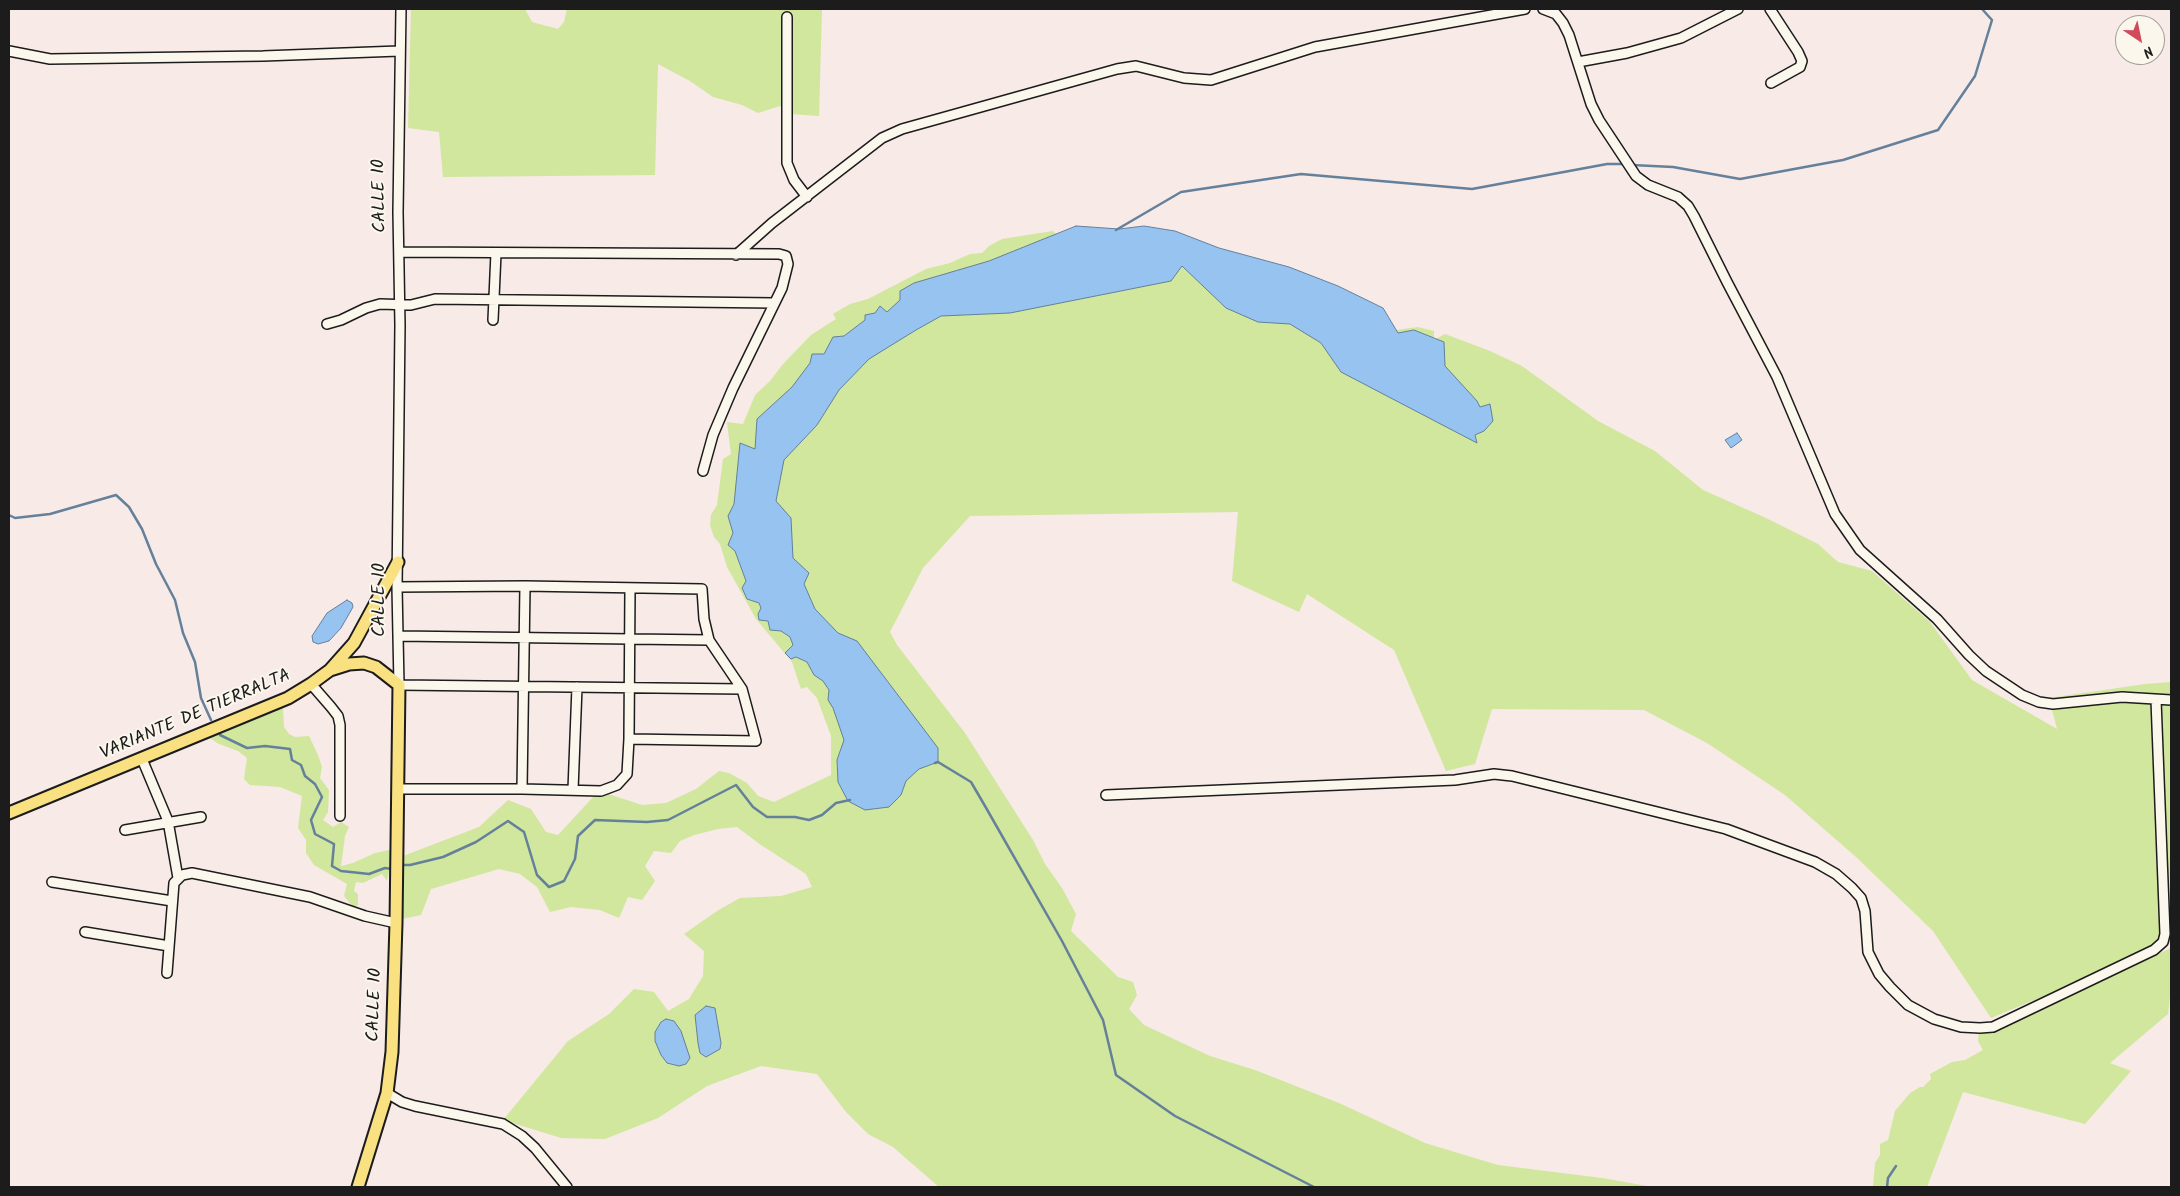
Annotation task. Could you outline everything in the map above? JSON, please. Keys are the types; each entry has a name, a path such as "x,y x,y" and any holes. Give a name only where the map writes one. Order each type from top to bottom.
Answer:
{"main road":[{"name":"VARIANTE DE TIERRALTA","path":"9,813 288,698 312,684 330,670 354,643 398,562"},
{"path":"330,670 364,663 376,667 399,684"},
{"name":"CALLE 10","path":"358,1187 387,1093 392,1052 396,923 399,684"}],"street":[{"name":"CALLE 10","path":"399,684 397,587 400,252 398,212 401,9"},
{"path":"736,255 882,138 902,129 1098,74 1136,66 1184,78 1211,80 1315,47 1525,9"},
{"path":"1543,9 1556,14 1563,23 1591,104 1599,120 1636,176 1648,185 1678,197 1688,206 1694,216 1777,377 1835,514 1860,550 1937,619 1986,671 2022,695 2039,702 2053,704 2122,698 2171,700"},
{"path":"1578,62 1627,53 1681,38 1738,9"},
{"path":"1770,9 1802,61 1800,67 1771,83"},
{"path":"787,17 787,163 794,180 806,197"},
{"path":"9,51 50,59 263,56 399,51"},
{"path":"400,252 779,254 786,256 788,264 782,288 720,419 708,449 703,471"},
{"path":"492,320 496,253"},
{"path":"327,324 380,304 411,305 435,299 774,303"},
{"path":"522,789 525,586"},
{"path":"397,587 525,586 702,589 704,619 709,640 742,689 756,741 629,739"},
{"path":"398,790 522,789 601,791 617,785 627,774 630,588"},
{"path":"398,636 709,640"},
{"path":"312,684 332,707 338,716 340,725 340,816"},
{"path":"399,684 742,689"},
{"path":"573,790 576,687"},
{"path":"1106,794 1455,780 1494,774 1512,776 1726,829 1815,862 1836,874 1852,888 1861,898 1865,911 1868,952 1879,974 1908,1005 1934,1019 1961,1027 1993,1027 2154,950 2163,942 2166,934 2156,700"},
{"path":"142,758 168,821 178,878"},
{"path":"125,830 168,821 200,817"},
{"path":"167,972 174,883 178,878 192,873 310,897 364,916 396,923"},
{"path":"52,882 172,901"},
{"path":"85,932 169,946"},
{"path":"387,1093 402,1102 415,1106 503,1124 522,1136 535,1148 567,1187"}],"green space":[{"path":"411,9 525,9 532,22 558,29 564,22 567,9 822,9 819,116 790,114 780,106 758,113 742,105 713,97 690,81 658,64 655,175 443,177 439,132 408,128"},
{"path":"1053,231 1066,244 1158,248 1384,317 1396,330 1418,327 1434,331 1434,340 1445,334 1490,351 1522,366 1598,421 1655,451 1703,490 1818,544 1838,562 1872,571 1930,622 1972,680 2057,729 2049,698 2171,682 2171,944 2163,942 2109,969 1991,1018 1933,931 1856,857 1785,795 1707,743 1644,710 1492,709 1475,764 1446,771 1394,650 1307,594 1299,612 1232,581 1238,512 970,516 923,568 890,632 897,645 965,733 1033,840 1045,864 1062,888 1076,914 1071,931 1118,977 1133,982 1137,995 1129,1009 1144,1025 1210,1056 1255,1070 1339,1103 1425,1143 1498,1165 1602,1178 1653,1187 939,1187 893,1147 868,1134 846,1112 817,1074 761,1066 707,1086 658,1118 605,1139 561,1138 503,1120 568,1041 609,1014 634,989 654,992 668,1011 689,999 703,976 704,951 684,934 717,911 740,898 781,896 812,887 806,874 737,827 718,829 694,835 680,841 671,853 654,851 645,866 655,881 642,900 628,897 619,918 600,910 571,907 550,912 537,887 520,874 499,869 431,889 421,915 402,919 403,856 479,827 508,800 531,809 546,832 558,835 595,795 605,793 642,805 666,803 696,789 719,771 729,773 747,783 758,796 774,802 831,775 831,736 817,698 807,687 801,689 792,662 756,619 727,567 720,544 714,537 710,525 711,515 717,505 723,459 731,454 727,422 743,424 755,395 811,335 836,319 833,314 850,304 868,299 926,269 950,263 970,254 982,253 989,246 1002,239"},
{"path":"283,707 284,727 289,734 295,737 309,736 318,755 322,767 320,778 329,790 328,812 323,820 333,827 341,822 349,827 345,836 341,866 375,853 394,849 387,881 382,874 363,883 356,882 354,891 358,894 358,905 353,907 344,896 347,884 314,865 306,853 306,840 298,828 302,796 280,787 250,785 244,779 247,758 238,751 219,744 208,737"},
{"path":"2171,948 2171,987 2168,1014 2110,1063 2131,1071 2085,1124 1963,1092 1927,1187 1873,1187 1875,1163 1880,1155 1880,1144 1888,1140 1895,1111 1910,1093 1923,1087 1931,1079 1930,1074 1952,1062 1965,1060 1983,1050 1978,1041 1979,1028 1993,1028"}],"water":[{"path":"1076,226 1119,229 1144,226 1175,231 1219,248 1289,267 1338,286 1383,308 1398,333 1414,330 1444,342 1445,366 1477,401 1480,407 1490,404 1493,421 1484,431 1475,435 1477,443 1341,372 1321,343 1290,324 1258,322 1226,308 1182,266 1171,281 1010,313 941,316 869,359 839,390 817,425 784,460 776,501 791,518 793,558 809,573 804,584 815,609 838,633 857,641 938,748 938,762 919,769 906,781 901,795 889,807 865,810 848,801 838,782 837,760 844,740 833,708 828,700 829,690 823,681 814,675 807,662 796,657 791,659 785,653 793,645 790,637 781,631 770,630 768,621 759,620 758,614 761,608 759,603 747,599 742,588 746,581 735,551 728,545 733,533 728,516 734,504 740,443 755,449 757,419 792,387 810,363 812,354 824,354 833,337 844,336 865,320 865,315 875,313 880,306 887,312 900,300 900,291 914,283 989,261"},
{"path":"1737,433 1742,440 1731,448 1725,440"},
{"path":"347,600 352,603 353,607 341,628 329,641 318,644 313,642 312,636 327,613"},
{"path":"706,1006 715,1008 721,1043 720,1049 706,1057 700,1053 695,1015"},
{"path":"666,1019 674,1021 681,1031 690,1058 686,1064 679,1066 667,1063 661,1055 655,1041 655,1032 661,1022"}],"waterway":[{"path":"1632,165 1673,167 1740,179 1843,160 1938,130 1975,76 1992,20 1982,9"},
{"path":"1116,230 1181,192 1301,174 1472,189 1607,164 1626,164"},
{"path":"9,515 15,518 50,514 116,495 129,507 142,529 156,564 175,600 183,633 195,662 201,698 211,720"},
{"path":"220,735 247,748 265,746 290,749 292,760 301,765 305,776 315,784 322,797 311,820 315,834 334,844 332,866 341,871 369,874 385,868 392,869"},
{"path":"935,763 938,762 971,782 985,806 1062,941 1103,1020 1116,1075 1175,1116 1314,1187"},
{"path":"404,865 443,857 476,842 508,821 524,832 537,875 549,887 564,881 575,859 578,836 595,820 647,822 668,820 736,785 753,807 767,817 795,817 809,820 822,815 836,803 850,800"},
{"path":"1887,1187 1888,1178 1896,1166"}]}
